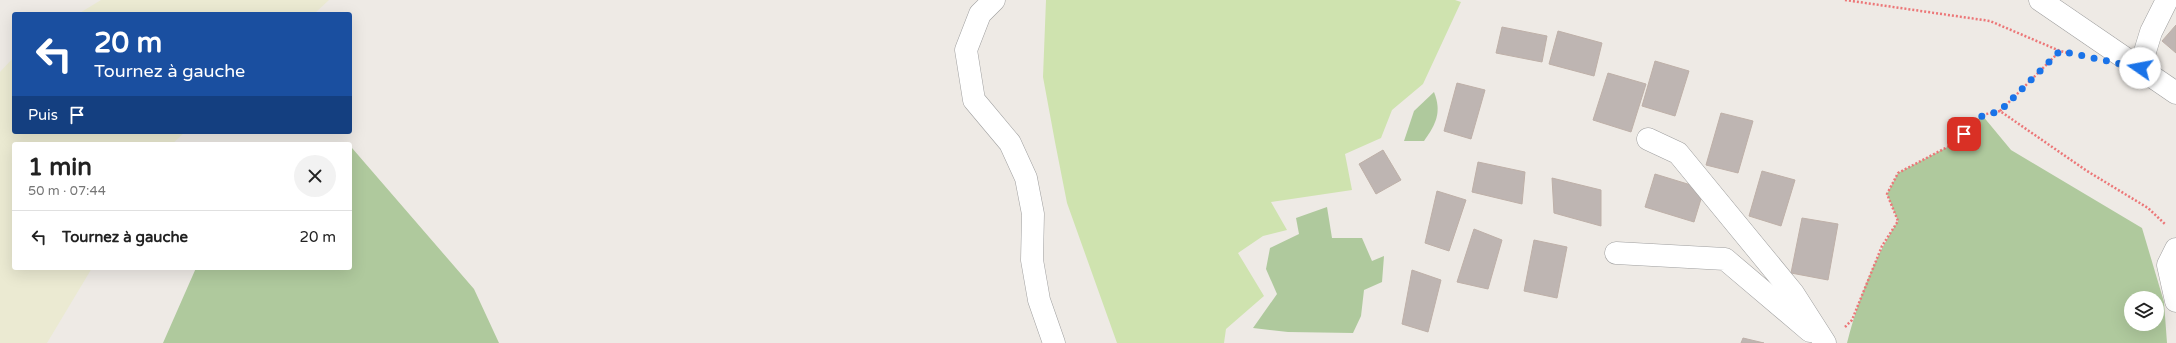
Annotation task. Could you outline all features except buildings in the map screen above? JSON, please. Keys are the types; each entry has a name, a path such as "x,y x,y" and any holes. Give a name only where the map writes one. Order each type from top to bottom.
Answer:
{"street":[{"path":"994,0 980,14 966,50 974,100 1010,144 1026,178 1033,214 1032,260 1039,300 1054,343"},
{"path":"2040,0 2176,93"},
{"path":"2140,68 2151,32 2167,0"},
{"path":"1648,139 1678,153 1830,339"},
{"path":"2173,239 2168,265 2176,301"},
{"path":"1616,253 1725,259 1830,339"}],"path":[{"path":"1845,0 1990,21 2060,51 2074,54"},
{"path":"1830,339 1852,320 1882,246 1898,221 1887,194 1898,173 1955,143 1982,116 2000,111 2060,51"},
{"path":"2000,111 2087,171 2148,208 2173,239"}],"green space":[{"path":"101,0 329,0 316,12 81,12"},
{"path":"1046,0 1455,0 1461,2 1423,84 1392,110 1381,138 1345,154 1352,190 1271,202 1287,230 1263,236 1238,253 1264,296 1226,329 1224,343 1117,343 1067,203 1043,77"},
{"path":"12,59 12,134 183,134 174,142 12,142 12,270 91,270 47,343 0,343 0,72"},
{"path":"1434,92 1438,112 1435,123 1428,135 1424,141 1404,141 1414,111"},
{"path":"1982,115 2011,150 2142,228 2161,291 2124,291 2124,331 2164,331 2164,302 2167,343 1847,343 1856,311 1874,265 1898,221 1887,194 1898,173 1955,143"},
{"path":"352,148 474,289 499,343 163,343 195,270 352,270"},
{"path":"1327,207 1332,238 1362,238 1372,261 1384,256 1382,282 1364,290 1361,316 1353,333 1288,332 1253,328 1277,294 1266,269 1270,248 1299,234 1296,218"}],"route":[{"path":"1964,134 1982,116 2000,111 2060,51 2140,68"}]}
